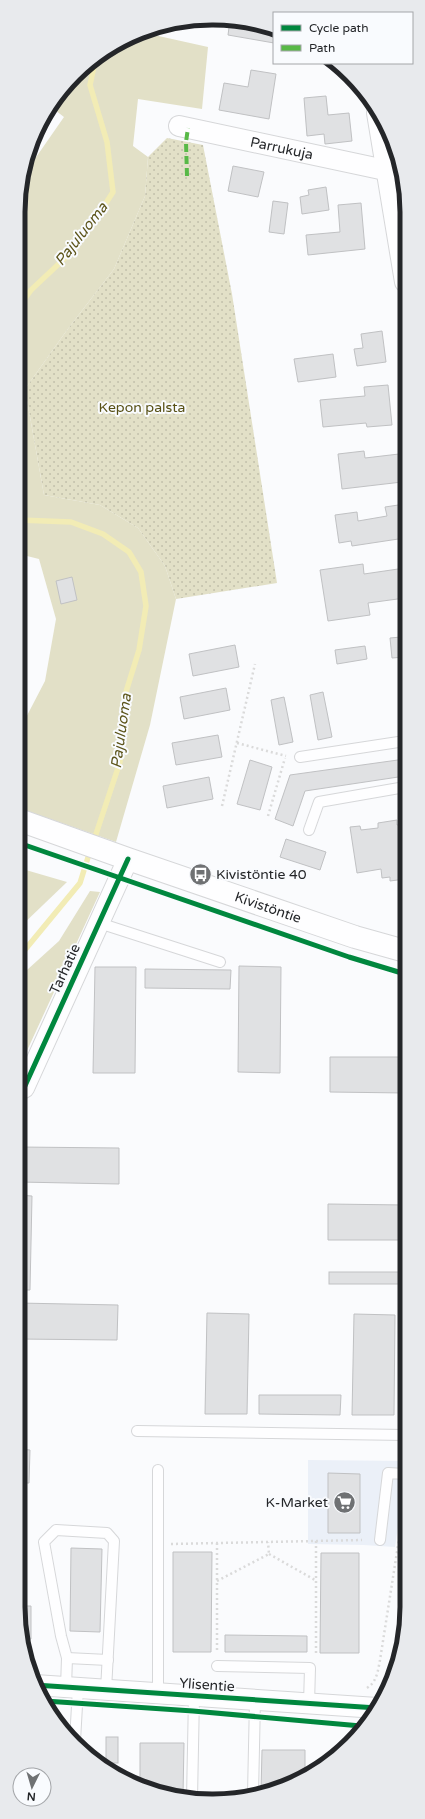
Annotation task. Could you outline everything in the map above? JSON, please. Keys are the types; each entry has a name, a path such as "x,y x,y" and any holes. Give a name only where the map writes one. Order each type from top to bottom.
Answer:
{"main road":[{"name":"Kivistöntie","path":"28,823 119,856 355,937 400,950"}],"street":[{"name":"Parrukuja","path":"179,126 385,170"},
{"path":"379,126 400,254"},
{"name":"Tarhatie","path":"25,1087 99,923 119,856"},
{"name":"Ylisentie","path":"42,1685 370,1708"}],"lane":[{"path":"300,757 400,742"},
{"path":"309,830 319,802 400,788"},
{"path":"99,923 220,962"},
{"path":"137,1431 400,1434"},
{"path":"158,1470 158,1693"},
{"path":"380,1540 388,1473 400,1474"},
{"path":"74,1733 72,1687 44,1542 56,1530 106,1533 114,1541 106,1690"},
{"path":"67,1658 108,1660"},
{"path":"217,1666 310,1668 309,1704"},
{"path":"192,1793 194,1696"},
{"path":"253,1789 255,1700"}],"path":[{"path":"222,806 255,664"},
{"path":"237,743 286,756 300,757"},
{"path":"268,816 286,756"},
{"path":"370,1708 364,1690 372,1685 377,1675 400,1533"},
{"path":"159,1544 362,1540"},
{"path":"310,1668 316,1660 316,1541"},
{"path":"268,1542 269,1554"},
{"path":"217,1543 217,1666"},
{"path":"269,1554 316,1580"},
{"path":"217,1581 269,1554"},
{"path":"380,1660 388,1661"}],"shaded area":[{"path":"308,1460 400,1461 400,1514 395,1547 308,1544"}],"green space":[{"path":"153,35 208,47 202,109 138,99 133,146 148,157 145,196 114,269 67,330 25,389 25,200 31,165 64,117 55,110 80,80 98,64 130,44"},
{"name":"Kepon palsta","path":"167,138 203,145 232,294 277,583 176,599 165,566 138,528 100,505 44,495 25,389 67,330 114,269 145,196 148,157"},
{"path":"25,389 44,495 100,505 138,528 165,566 176,599 150,725 116,842 25,810 25,719 45,681 56,619 39,559 25,556"},
{"path":"25,870 67,882 25,922"},
{"path":"90,891 100,892 25,1055 25,974 27,970 59,941"}],"building":[{"path":"229,26 261,31 273,35 273,43 228,35"},
{"path":"251,70 276,74 269,119 219,110 224,83 248,87"},
{"path":"326,96 328,115 349,113 352,141 325,144 324,134 307,136 304,98"},
{"path":"233,166 264,172 258,197 228,191"},
{"path":"326,187 329,210 302,214 300,197 309,195 308,190"},
{"path":"273,201 288,203 284,234 269,232"},
{"path":"361,203 365,249 308,255 306,235 340,232 338,205"},
{"path":"382,331 386,362 357,366 354,349 363,348 361,334"},
{"path":"333,354 336,377 298,382 294,359"},
{"path":"388,385 392,425 367,427 366,423 323,427 320,400 365,396 364,387"},
{"path":"364,451 365,458 399,454 400,482 342,489 338,454"},
{"path":"400,505 400,539 352,546 351,541 339,543 335,515 357,512 358,521 387,516 385,507"},
{"path":"363,564 364,574 400,569 400,599 368,603 370,615 328,621 320,570"},
{"path":"72,577 77,600 61,604 56,581"},
{"path":"400,637 400,657 392,658 390,638"},
{"path":"235,645 239,667 193,676 189,654"},
{"path":"365,646 367,659 337,664 335,650"},
{"path":"226,688 230,710 184,719 180,697"},
{"path":"323,692 332,737 318,740 310,695"},
{"path":"284,697 293,742 279,745 271,700"},
{"path":"218,735 222,757 176,765 172,743"},
{"path":"250,760 272,767 260,810 237,804"},
{"path":"400,760 400,777 305,791 293,826 275,819 290,775"},
{"path":"209,777 213,799 167,808 163,786"},
{"path":"397,820 397,825 400,825 400,880 390,881 390,877 382,878 381,869 357,873 350,827 360,826 361,830 378,828 378,823"},
{"path":"286,839 326,852 320,870 280,857"},
{"path":"239,966 281,967 280,1073 238,1072"},
{"path":"95,967 136,967 135,1073 93,1073"},
{"path":"145,969 231,970 230,989 145,988"},
{"path":"330,1057 400,1057 400,1093 330,1092"},
{"path":"25,1147 119,1148 119,1184 25,1182"},
{"path":"25,1196 32,1196 30,1290 25,1290"},
{"path":"328,1204 400,1205 400,1240 328,1240"},
{"path":"329,1272 400,1272 400,1284 329,1284"},
{"path":"25,1303 118,1305 117,1340 25,1339"},
{"path":"207,1313 249,1314 247,1414 205,1414"},
{"path":"354,1314 395,1315 394,1415 352,1415"},
{"path":"259,1395 341,1395 340,1415 259,1414"},
{"path":"25,1450 30,1450 29,1483 25,1483"},
{"name":"K-Market","path":"328,1473 360,1474 360,1533 328,1533"},
{"path":"71,1548 102,1549 100,1632 70,1631"},
{"path":"173,1552 212,1552 211,1652 173,1652"},
{"path":"321,1553 359,1553 359,1653 320,1653"},
{"path":"25,1606 31,1606 31,1639 28,1639 25,1619"},
{"path":"225,1635 307,1636 307,1652 225,1652"},
{"path":"106,1737 118,1737 118,1763 110,1763 106,1761"},
{"path":"140,1743 184,1743 183,1791 164,1788 140,1780"},
{"path":"262,1750 305,1750 305,1770 284,1780 261,1788"}],"waterway":[{"name":"Pajuluoma","path":"25,298 31,290 64,259 92,225 113,192 107,142 90,85 94,68"},
{"name":"Pajuluoma","path":"25,520 71,522 103,534 129,552 141,572 146,606 139,650 125,695 120,762 93,843"},
{"name":"Pajuluoma","path":"25,950 80,883 90,851"}],"marked path":[{"path":"187,176 186,142 188,128"}],"cycle path":[{"path":"25,845 349,957 400,972"},
{"path":"25,1086 128,859"},
{"path":"42,1685 370,1708"},
{"path":"51,1701 193,1711 357,1726"}],"place":[{"name":"Kivistöntie 40","path":"201,874"},
{"name":"K-Market","path":"344,1502"}]}
